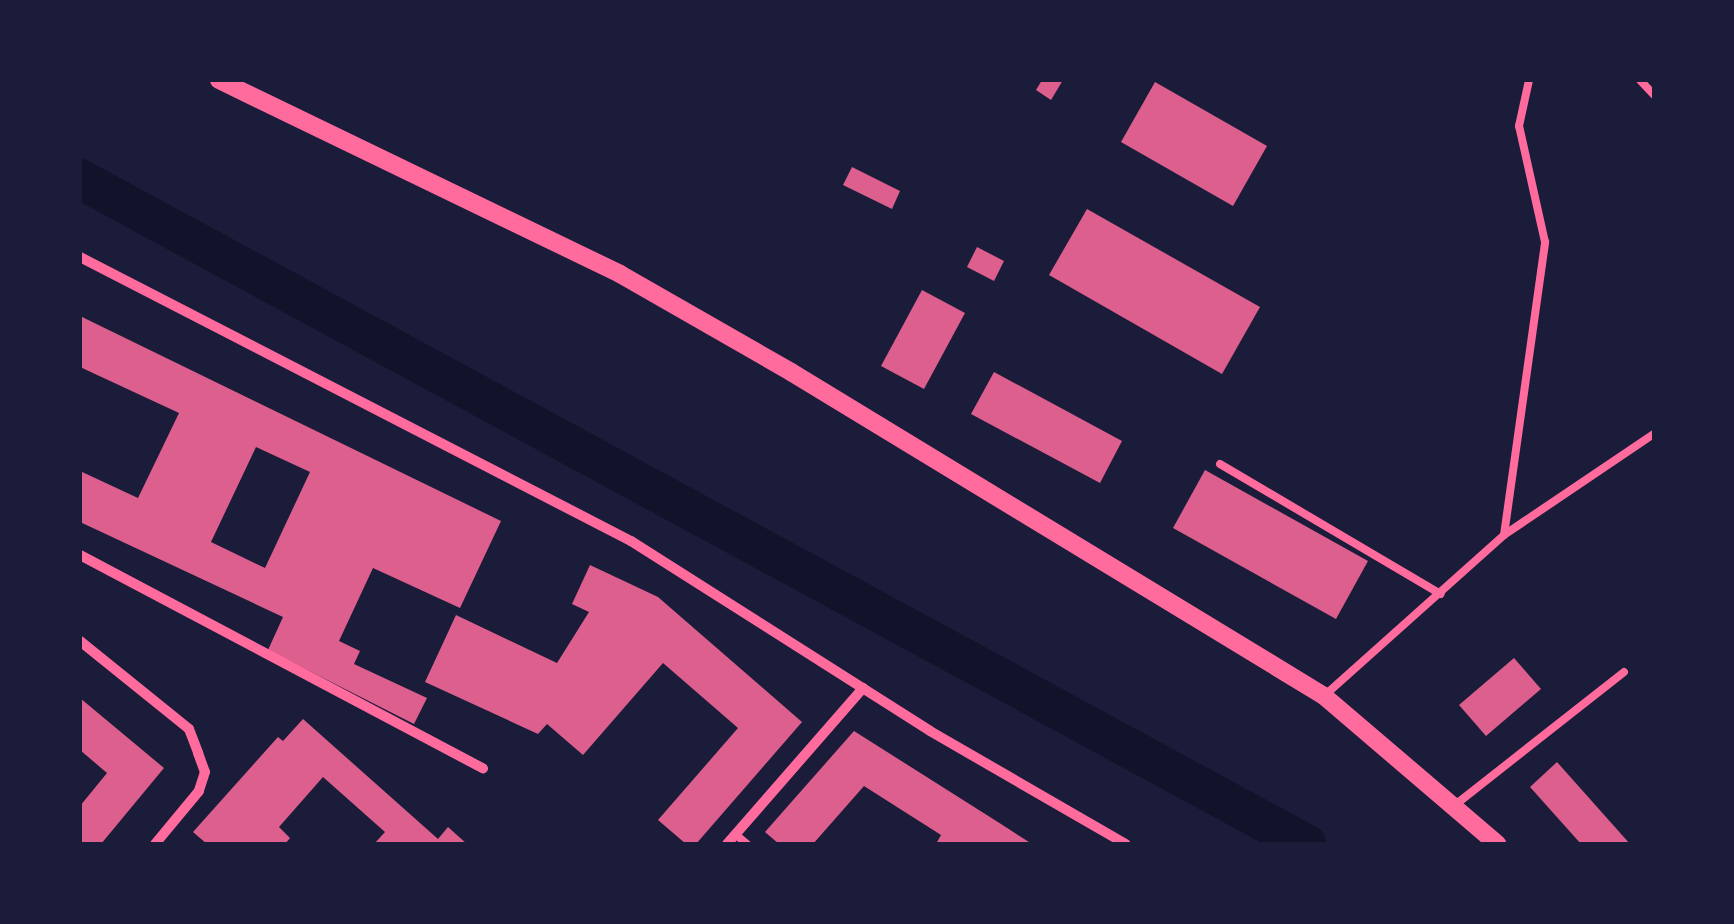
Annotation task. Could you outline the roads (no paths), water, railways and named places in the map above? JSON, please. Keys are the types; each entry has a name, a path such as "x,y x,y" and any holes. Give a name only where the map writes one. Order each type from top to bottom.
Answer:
{"street":[{"path":"218,80 620,274 792,372 1324,696 1497,844"},
{"path":"80,257 630,542 863,688 1126,844"},
{"path":"80,555 483,768"},
{"path":"80,642 189,730 198,753 205,772 199,791 155,844"},
{"path":"726,844 863,688"}],"lane":[{"path":"1504,534 1544,242 1518,126 1529,80"},
{"path":"1640,80 1654,95"},
{"path":"1324,696 1504,534 1654,434"},
{"path":"1220,464 1441,594"},
{"path":"1455,805 1624,672"},
{"path":"736,834 747,844"}],"waterway":[{"path":"80,179 1306,844"}]}
